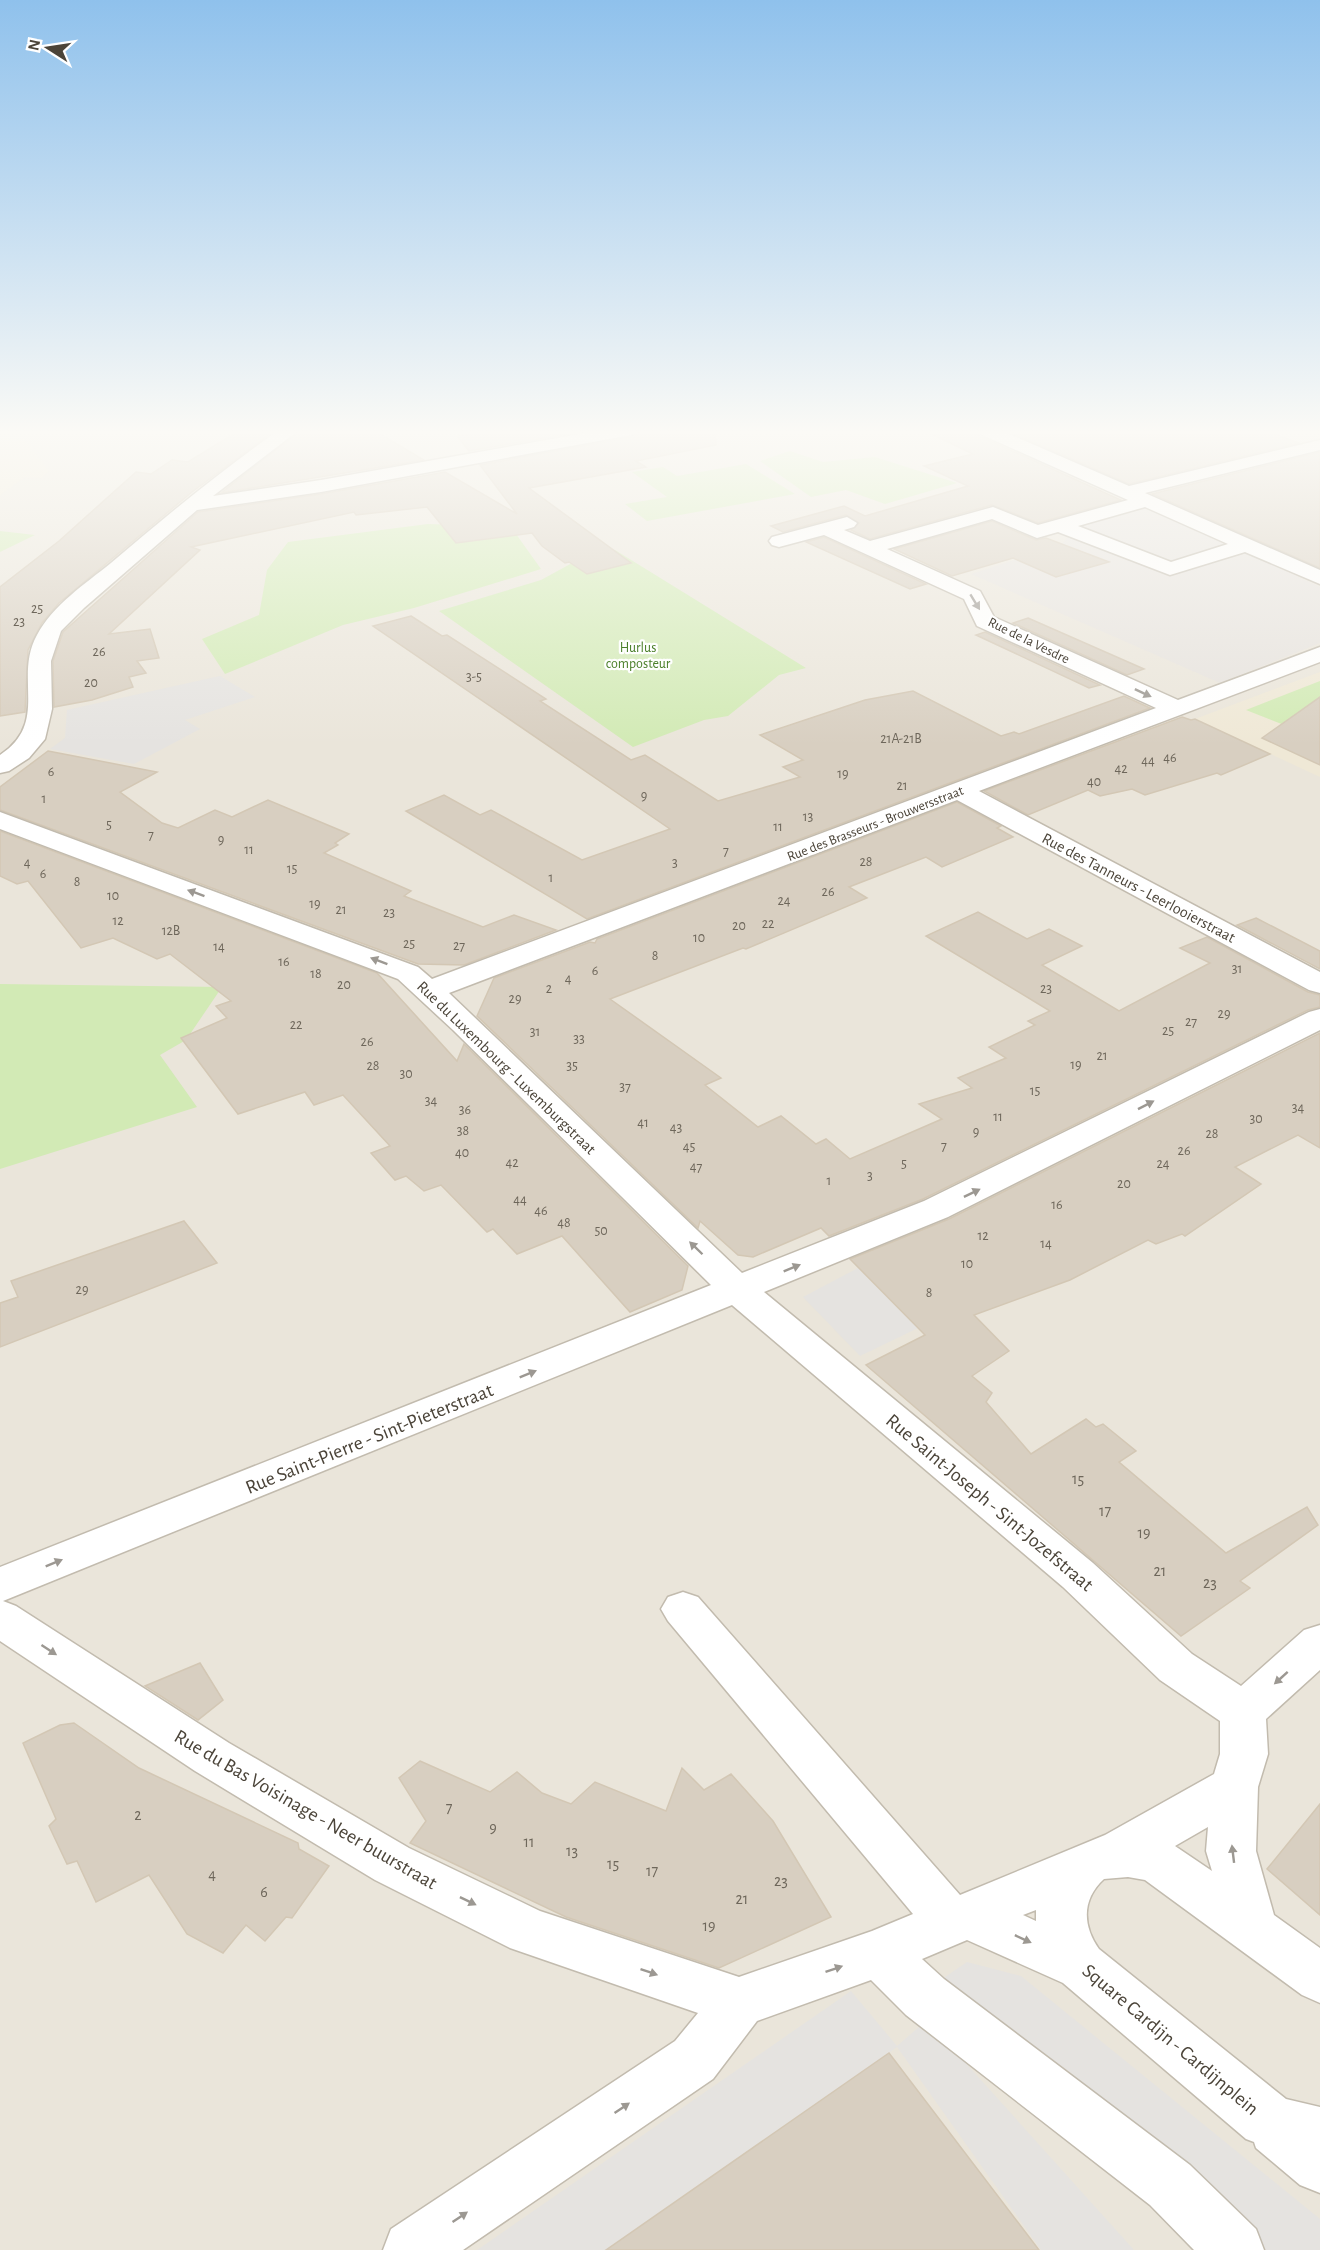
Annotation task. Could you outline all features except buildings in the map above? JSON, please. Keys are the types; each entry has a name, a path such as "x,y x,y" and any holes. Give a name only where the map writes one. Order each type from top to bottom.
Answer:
{"street":[{"path":"2,765 28,743 38,728 42,651 57,623 76,603 156,535"},
{"path":"779,541 802,535"},
{"name":"Rue de la Vesdre","path":"840,535 973,595 985,621 1179,709"},
{"path":"869,548 915,535"},
{"path":"1082,535 1170,569 1247,545"},
{"path":"1224,535 1320,578"},
{"name":"Rue des Brasseurs - Brouwersstraat","path":"430,990 1320,654"},
{"name":"Rue des Tanneurs - Leerlooierstraat","path":"959,791 1320,984"},
{"name":"Rue du Luxembourg - Luxemburgstraat","path":"0,820 408,973 430,990 737,1289"},
{"name":"Rue Saint-Pierre - Sint-Pieterstraat","path":"0,1585 975,1191 1320,1018"},
{"name":"Rue Saint-Joseph - Sint-Jozefstraat","path":"737,1289 1078,1575 1176,1667 1243,1712"},
{"path":"683,1609 930,1931 1081,1966"},
{"name":"Rue du Bas Voisinage - Neer buurstraat","path":"0,1618 212,1757 392,1864 528,1930 739,2002"},
{"path":"1253,1931 1231,1851 1234,1787 1244,1754 1243,1712 1320,1643"},
{"path":"412,2250 694,2060 739,2002 930,1931 1097,1861 1234,1787"},
{"path":"1097,1861 1138,1855 1159,1862 1320,1978"},
{"name":"Square Cardijn - Cardijnplein","path":"1097,1861 1066,1886 1060,1911 1066,1942 1081,1966 1266,2119 1293,2131 1320,2135"},
{"path":"930,1931 925,1997 1170,2185 1235,2250"},
{"path":"1266,2119 1320,2165"}],"shaded area":[{"path":"0,535 1320,535 1320,2250 0,2250"},
{"path":"1070,535 1208,535 1320,587 1320,643 1220,683 971,574 1061,545"},
{"path":"1320,672 1320,777 1195,719"},
{"path":"220,676 255,697 185,720 200,729 134,764 50,749 65,738 67,710"},
{"path":"858,1268 918,1328 860,1356 803,1297"},
{"path":"967,1962 1021,1976 1320,2219 1320,2250 1264,2250 1071,2073 942,1979"},
{"path":"851,1991 897,2046 927,2020 1134,2250 1041,2250 897,2047 606,2250 477,2250"}],"green space":[{"path":"0,535 35,535 0,552"},
{"path":"342,535 517,535 541,569 414,608 343,625 225,674 202,639 259,615 267,570 288,542"},
{"name":"Hurlus composteur","path":"615,550 806,668 779,675 728,716 704,720 633,747 439,611 541,580 574,562"},
{"path":"1320,681 1320,739 1246,710"},
{"path":"0,984 222,987 186,1040 160,1055 197,1107 0,1169"}]}
